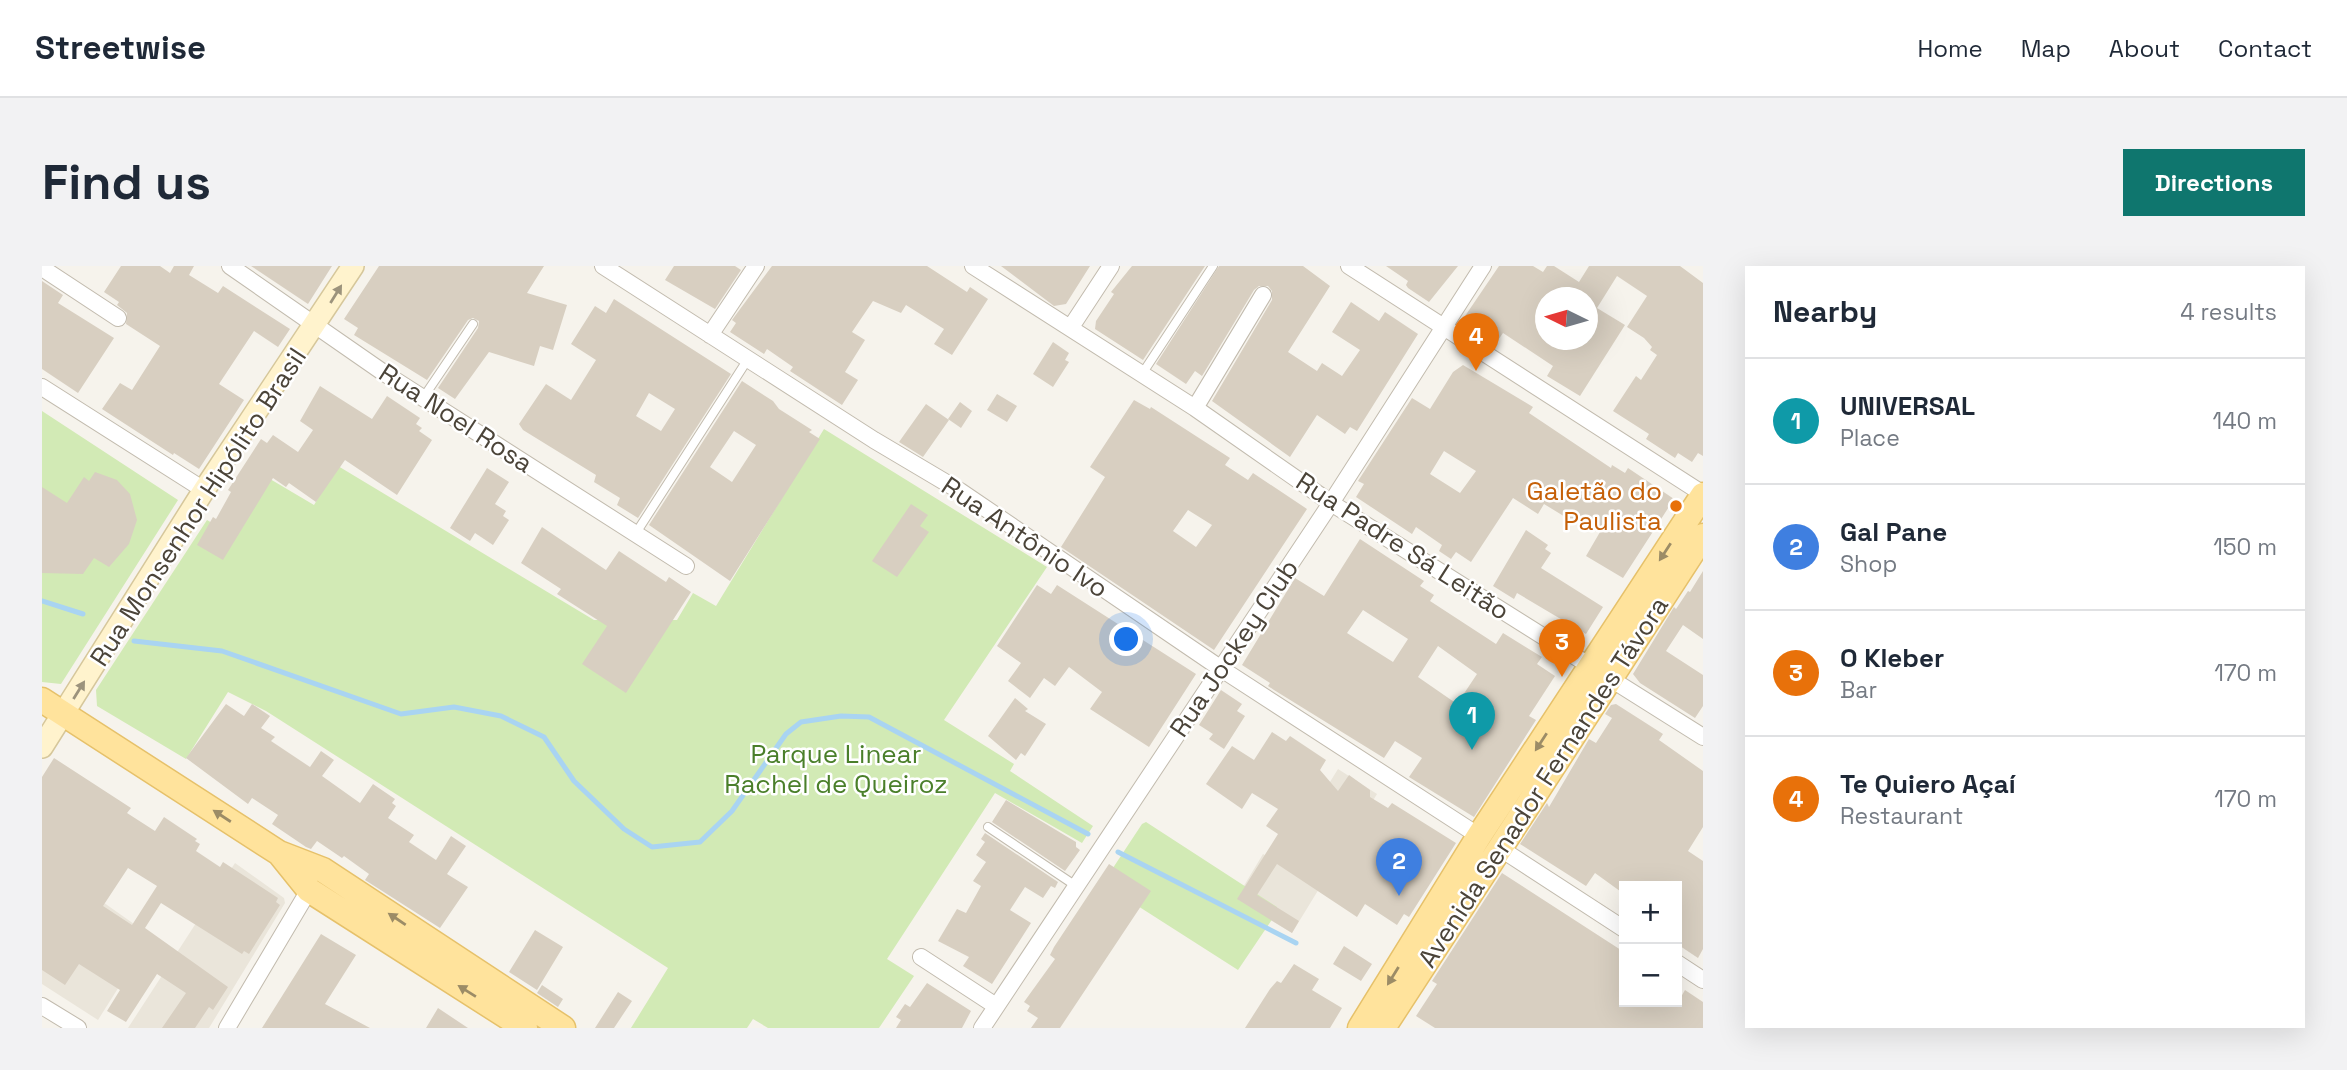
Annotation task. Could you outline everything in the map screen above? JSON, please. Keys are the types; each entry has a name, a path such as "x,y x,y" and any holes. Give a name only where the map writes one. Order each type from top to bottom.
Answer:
{"main road":[{"name":"Rua Monsenhor Hipólito Brasil","path":"42,747 204,490 316,326 353,266"},
{"name":"Avenida Senador Fernandes Távora","path":"1381,1022 1501,849 1599,672 1703,494"},
{"name":"Avenida Senador Fernandes Távora","path":"1381,1022 1479,836 1703,536"},
{"path":"42,700 279,853 323,870 510,1017"},
{"path":"279,853 309,890 510,1017 563,1028"}],"street":[{"name":"Rua Noel Rosa","path":"230,266 423,398 686,566"},
{"name":"Rua Antônio Ivo","path":"603,266 960,491 1220,668 1479,836"},
{"path":"710,335 756,266"},
{"name":"Rua Padre Sá Leitão","path":"973,266 1195,408 1331,503 1703,737"},
{"path":"1071,327 1111,266"},
{"path":"1349,266 1703,494"},
{"name":"Rua Jockey Club","path":"982,1028 1331,503 1442,326 1483,266"},
{"path":"42,268 118,318"},
{"path":"1195,408 1262,295"},
{"path":"42,387 204,490"},
{"path":"1501,849 1619,926"},
{"path":"227,1028 309,890"},
{"path":"920,957 996,1006"},
{"path":"1682,966 1703,980"},
{"path":"42,1006 78,1028"}],"lane":[{"path":"1142,374 1213,266"},
{"path":"423,398 473,324"},
{"path":"636,533 748,359"},
{"path":"988,827 1076,886"}],"shaded area":[{"path":"1338,769 1377,794 1292,933 1236,899 1263,854 1279,864"},
{"path":"235,863 284,898 285,903 209,1028 128,1028"},
{"path":"83,888 151,936 98,1020 42,984 42,951"}],"green space":[{"path":"42,411 178,500 61,684 42,682"},
{"name":"Parque Linear Rachel de Queiroz","path":"824,429 1047,567 944,720 1014,764 1010,771 1093,826 1082,843 995,793 887,959 914,976 879,1028 768,1028 753,1019 747,1028 631,1028 668,968 266,711 228,692 186,759 97,706 96,690 207,520 236,537 270,479 314,505 338,466 594,620 677,620 693,593 716,606"},
{"path":"1146,822 1277,907 1277,912 1238,970 1105,885 1105,880 1142,824"}],"building":[{"path":"121,266 160,266 170,273 174,266 194,266 189,275 218,293 223,286 290,329 278,347 254,331 219,384 244,400 199,469 102,409 120,383 132,390 160,346 126,324 127,313 117,305 119,302 104,292"},
{"path":"251,266 332,266 308,304"},
{"path":"379,266 544,266 527,293 567,305 553,350 540,346 534,366 489,352 455,399 438,388 478,328 479,321 473,318 468,320 427,380 354,335 358,328 344,319"},
{"path":"674,266 735,266 741,270 715,309 665,280"},
{"path":"772,266 927,266 967,292 970,287 988,299 952,355 934,344 944,329 906,305 901,313 873,301 852,332 865,340 845,372 858,380 842,405 790,371 793,367 767,349 764,354 730,332 736,323 732,320"},
{"path":"1001,266 1090,266 1066,304 1054,306"},
{"path":"1132,266 1205,266 1143,360 1095,329 1096,321 1114,294 1111,292"},
{"path":"1219,266 1303,266 1330,286 1288,352 1317,371 1322,363 1342,376 1360,350 1332,332 1351,302 1379,321 1385,312 1418,334 1357,431 1350,427 1345,434 1317,415 1290,457 1212,401 1272,300 1272,291 1268,286 1259,286 1254,290 1202,376 1195,371 1186,384 1156,364"},
{"path":"1386,266 1458,266 1429,302 1408,288 1408,281"},
{"path":"1499,266 1533,266 1543,272 1547,266 1554,266 1579,282 1589,266 1680,266 1703,283 1703,456 1698,453 1692,462 1678,453 1675,458 1646,439 1649,434 1613,411 1636,376 1641,380 1657,355 1650,350 1652,347 1644,338 1627,327 1647,296 1617,276 1598,306 1598,287 1535,287 1535,350 1598,350 1598,309 1625,325 1580,396 1547,376 1553,366 1503,333 1496,343 1461,322"},
{"path":"42,281 63,295 58,303 114,338 78,393 42,369"},
{"path":"614,299 731,374 638,518 617,505 620,498 594,482 596,475 523,430 519,424 546,384 571,400 596,360 571,344 595,306 606,313","holes":["649,393 675,409 661,431 636,416"]},
{"path":"1053,342 1069,353 1065,360 1069,362 1053,387 1033,374"},
{"path":"1463,365 1533,407 1529,413 1611,468 1612,465 1625,473 1628,468 1674,499 1623,578 1586,556 1600,532 1578,518 1575,523 1544,504 1538,514 1513,498 1471,562 1456,552 1451,559 1439,551 1442,545 1416,527 1412,534 1356,497 1364,484 1358,481 1412,398 1430,409 1453,372","holes":["1444,451 1476,471 1460,493 1430,474"]},
{"path":"742,381 812,430 809,432 820,439 730,581 649,525","holes":["734,431 756,445 732,482 710,467"]},
{"path":"320,386 372,419 387,396 420,418 416,424 422,428 419,431 432,440 397,495 345,460 316,502 289,483 286,487 273,478 223,560 197,545 213,517 216,519 231,492 228,490 261,439 267,443 273,435 298,452 313,430 300,421"},
{"path":"997,394 1017,406 1007,422 987,410"},
{"path":"1134,400 1150,409 1151,407 1230,458 1225,465 1248,480 1253,473 1307,509 1214,650 1061,547 1105,477 1090,467","holes":["1188,510 1212,525 1196,547 1173,531"]},
{"path":"960,402 972,411 961,428 948,419"},
{"path":"926,404 949,420 923,457 899,442"},
{"path":"487,468 509,482 495,504 506,511 503,516 509,520 493,545 475,533 470,541 450,528"},
{"path":"95,472 117,480 130,494 137,520 129,544 109,567 94,558 83,574 42,573 42,487 67,503 84,477 89,481"},
{"path":"911,504 928,515 920,526 929,532 897,577 872,561"},
{"path":"542,527 606,570 619,551 666,582 669,577 691,592 626,693 582,664 607,626 557,594 561,589 521,563"},
{"path":"1526,530 1548,545 1545,549 1551,553 1541,568 1603,607 1586,634 1517,593 1514,599 1493,586"},
{"path":"1360,539 1424,581 1420,586 1434,595 1430,601 1496,644 1503,633 1542,657 1537,664 1555,676 1529,716 1536,720 1474,817 1409,777 1422,758 1395,741 1384,758 1274,690 1268,686 1270,683 1242,665 1295,578 1324,596","holes":["1363,610 1408,639 1393,662 1347,633","1438,646 1477,674 1457,704 1418,677"]},
{"path":"1703,571 1703,639 1683,625 1666,651 1703,675 1703,706 1695,718 1640,683 1633,674 1674,607 1676,609 1688,591 1690,592"},
{"path":"1037,585 1051,594 1057,585 1196,674 1149,747 1090,709 1102,692 1069,667 1055,686 1044,678 1030,698 1008,681 1021,663 997,646"},
{"path":"1221,690 1242,704 1237,711 1245,716 1224,749 1209,739 1213,734 1199,725"},
{"path":"1015,698 1028,709 1025,711 1046,724 1025,756 1021,753 1016,760 988,736"},
{"path":"226,704 244,716 252,704 270,716 261,728 275,737 271,741 310,767 321,751 334,760 322,776 360,803 373,784 395,799 392,803 396,806 388,818 414,835 409,842 436,860 451,836 466,846 447,874 468,887 440,928 365,880 369,874 344,856 342,858 317,841 311,849 306,847 272,824 278,815 252,798 248,804 186,758"},
{"path":"1616,704 1663,734 1659,740 1703,771 1703,827 1688,851 1703,861 1703,949 1698,958 1682,947 1682,881 1619,881 1619,890 1595,873 1586,886 1520,844 1547,803 1549,807 1589,739 1596,743 1612,718 1605,714 1611,705"},
{"path":"1272,732 1286,741 1290,736 1326,760 1320,770 1338,791 1349,775 1370,790 1370,797 1388,808 1392,803 1456,843 1409,917 1404,914 1397,925 1365,904 1357,917 1277,864 1257,895 1299,921 1292,933 1237,899 1278,834 1266,826 1278,809 1252,793 1242,809 1206,784 1232,746 1254,760"},
{"path":"54,758 131,808 127,813 155,831 164,817 197,839 195,841 200,844 196,851 220,867 223,862 278,898 276,902 280,905 249,954 244,951 242,954 161,903 145,928 228,987 213,1010 209,1007 195,1028 162,1028 186,993 157,974 126,1022 107,1011 120,990 79,964 65,985 42,970 42,777","holes":["128,868 157,886 132,925 103,906"]},
{"path":"1006,800 1076,842 1076,847 1080,850 1065,871 992,822"},
{"path":"985,833 1058,882 1055,888 1051,886 1043,898 1025,887 1010,910 1031,923 992,984 963,966 969,957 938,941 957,909 966,913 981,886 973,881 986,862 976,855 985,842 981,839"},
{"path":"1109,864 1151,891 1060,1028 1031,1028 1038,1018 1027,1011 1030,1006 1024,1002 1055,959 1050,955 1054,947"},
{"path":"1502,873 1619,949 1619,1007 1682,1007 1685,990 1703,1002 1703,1028 1435,1028 1416,1016 1437,984 1432,981"},
{"path":"535,930 563,947 537,990 509,972"},
{"path":"321,934 356,955 325,1004 370,1028 262,1028"},
{"path":"1344,946 1372,964 1361,981 1333,964"},
{"path":"1294,964 1319,979 1312,990 1342,1008 1330,1028 1245,1028 1270,989 1277,981 1281,983"},
{"path":"927,983 971,1011 962,1028 896,1028 901,1020 896,1017 905,1004 910,1007"},
{"path":"542,985 563,999 558,1007 537,993"},
{"path":"618,992 632,1001 614,1028 595,1028"},
{"path":"438,1008 468,1028 426,1028"}],"waterway":[{"path":"42,601 83,614"},
{"path":"134,641 222,651 401,714 454,707 501,716 544,737 574,781 624,829 652,847 700,842 732,811 786,734 801,722 841,716 869,717 1088,834"},
{"path":"1118,852 1296,943"}],"place":[{"name":"Te Quiero Açaí","path":"1476,371"},
{"name":"Galetão do Paulista","path":"1676,506"},
{"name":"O Kleber","path":"1562,677"},
{"name":"UNIVERSAL","path":"1472,750"},
{"name":"Gal Pane","path":"1399,896"}]}
